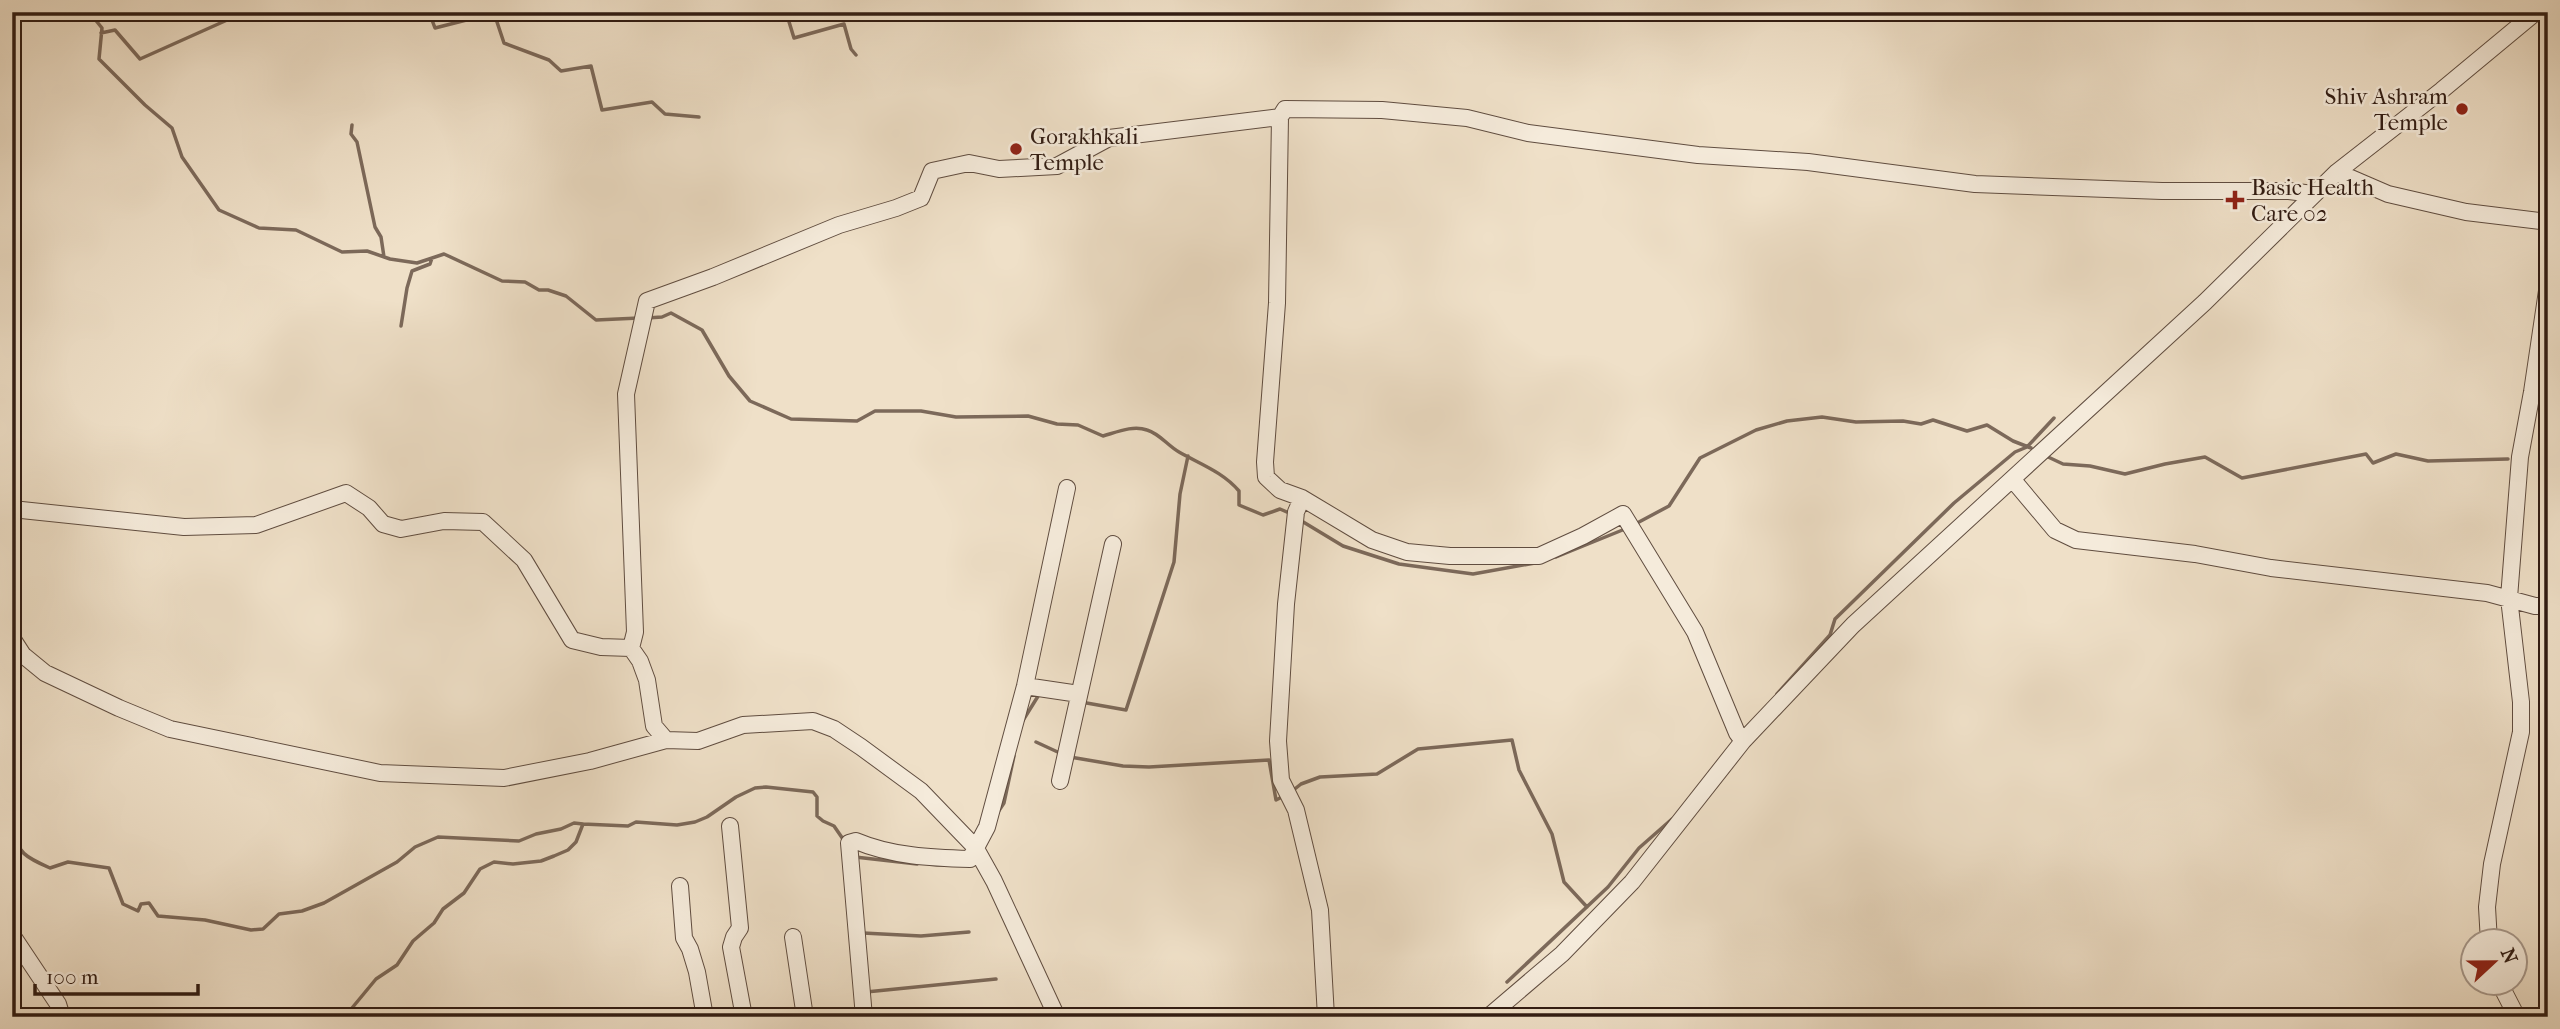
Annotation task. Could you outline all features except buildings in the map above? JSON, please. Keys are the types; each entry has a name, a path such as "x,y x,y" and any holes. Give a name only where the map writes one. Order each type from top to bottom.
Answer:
{"street":[{"path":"1488,1017 1562,954 1632,882 1743,741 1853,625 2205,302 2337,172 2536,12"},
{"path":"1743,741 1737,733 1695,632 1623,513 1583,536 1539,556 1450,556 1407,552 1372,540 1302,498 1280,490 1266,477 1276,303 1280,117 1285,109 1382,110 1467,118 1528,133 1698,155 1808,162 1975,184 2313,194"},
{"path":"666,740 654,726 647,680 640,661 631,648 635,632 626,394 647,301 839,225 921,198 932,171 969,163 999,169 1057,166 1109,138 1280,117"},
{"path":"2337,172 2388,194 2466,212 2548,222"},
{"path":"2488,928 2487,907 2492,864 2521,732 2521,702 2509,598 2520,457 2548,284"},
{"path":"2013,480 2055,530 2076,540 2195,554 2271,568 2487,593 2535,606 2548,606"},
{"path":"864,1017 849,843 856,841 899,853 970,859 987,827 1025,686 1067,488"},
{"path":"12,509 184,527 256,525 346,493 369,508 383,524 401,529 444,521 483,522 524,560 572,640 601,647 631,648"},
{"path":"1302,498 1296,512 1286,604 1278,741 1281,780 1296,810 1320,911 1325,1017"},
{"path":"1060,781 1113,544"},
{"path":"12,638 23,655 45,673 170,729 380,773 504,778 590,761 666,740 698,741 743,725 813,722 834,729 921,791 975,848 994,881 1056,1017"},
{"path":"1025,686 1079,694"},
{"path":"730,826 740,928 731,947 744,1017"},
{"path":"680,886 684,938 694,960 705,1017"},
{"path":"12,934 58,1004 62,1017"},
{"path":"793,937 805,1017"},
{"path":"2507,998 2516,1017"}],"waterway":[{"path":"89,12 102,28 99,59 172,128 182,157 219,210 259,228 296,230 342,252 367,251 390,259 417,263 444,254 502,281 525,282 539,290 566,296 596,320 639,318"},
{"path":"101,33 115,30 140,59 245,12"},
{"path":"429,12 435,28 494,13 504,43 549,60 561,71 591,66 602,110 652,102 665,114 699,117"},
{"path":"786,12 794,38 844,24 851,49 856,55"},
{"path":"352,125 351,134 357,142 384,257"},
{"path":"401,326 412,271 430,264 432,258"},
{"path":"647,318 671,313 702,330 729,376 750,401 791,419 857,421 875,411 921,411 956,417 1028,416 1057,424 1078,425 1103,436 1142,429 1156,434 1179,452 1226,479 1239,491 1239,505 1263,515 1280,509 1289,513"},
{"path":"1639,522 1669,506 1700,458 1756,430 1787,421 1822,417 1856,422 1903,421 1921,424 1933,420 1967,431 1987,425 2013,441 2031,448"},
{"path":"1777,694 1830,635 1835,619 1954,503 2015,452 2027,447 2054,418"},
{"path":"2540,458 2548,452"},
{"path":"2046,456 2063,464 2090,466 2125,474 2205,457 2242,478 2366,454 2373,463 2396,454 2428,461 2508,459"},
{"path":"1081,702 1126,710 1174,562 1180,494 1188,456"},
{"path":"1300,520 1343,546 1399,564 1473,574 1535,563"},
{"path":"1556,557 1625,529"},
{"path":"1022,722 1040,693"},
{"path":"1291,792 1301,784 1320,777 1377,774 1418,749 1512,740 1519,770 1552,834 1564,882 1587,907"},
{"path":"1036,742 1062,754"},
{"path":"998,812 1004,803 1014,756"},
{"path":"1070,757 1123,766 1149,767 1269,760 1276,800 1282,797"},
{"path":"341,1017 376,979 397,965 413,941 434,923 443,909 464,893 480,869 494,862 513,864 541,861 568,850 576,842 583,824 628,826 636,822 677,825 695,822 736,797 755,788 766,787 813,792 817,797 817,816 834,826 845,842"},
{"path":"1507,982 1608,887 1639,848 1672,819"},
{"path":"12,826 20,849 35,861 50,868 68,862 109,868 123,904 138,911 141,904 149,903 158,916 205,920 251,930 263,929 279,914 302,911 324,903 397,862 415,847 438,837 519,841 574,823 583,824"},
{"path":"855,857 917,864"},
{"path":"863,933 921,936 969,932"},
{"path":"866,992 996,979"}],"place":[{"name":"Shiv Ashram Temple","path":"2462,109"},
{"name":"Gorakhkali Temple","path":"1016,149"},
{"name":"Basic Health Care 02","path":"2235,200"}]}
